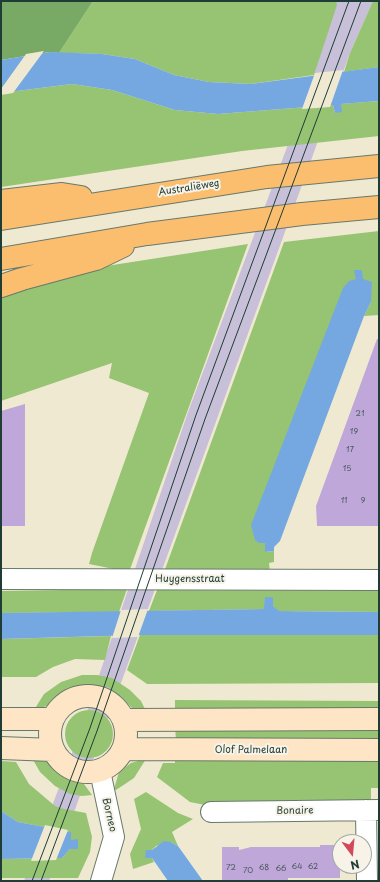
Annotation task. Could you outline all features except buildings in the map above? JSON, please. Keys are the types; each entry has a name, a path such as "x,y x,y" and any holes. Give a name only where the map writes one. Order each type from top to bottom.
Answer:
{"main road":[{"name":"Australiëweg","path":"1,219 267,176 379,166"},
{"path":"1,200 62,194 101,202"},
{"path":"1,259 147,234 302,214 379,207"},
{"path":"1,286 96,259 147,234"}],"street":[{"name":"Huygensstraat","path":"1,579 379,580"},
{"path":"94,696 112,704 124,720 127,734 124,749 114,762 100,771 82,772 72,769 64,764 53,750 50,734 53,719 65,704 74,699 94,696"},
{"path":"1,719 53,719"},
{"path":"124,720 379,719"},
{"path":"1,748 53,750"},
{"name":"Olof Palmelaan","path":"124,749 379,750"},
{"name":"Borneo","path":"100,771 114,837 101,881"},
{"path":"367,881 372,810"},
{"name":"Bonaire","path":"211,812 372,810"}],"shaded area":[{"path":"336,1 373,1 350,53 49,881 24,881 82,726 188,412 314,75"}],"green space":[{"path":"1,1 93,1 59,53 50,52 1,60"},
{"path":"93,1 336,1 337,5 314,75 251,84 209,82 174,75 135,59 102,54 59,53"},
{"path":"373,1 379,1 379,67 344,72 350,53"},
{"path":"72,84 112,90 175,110 218,114 333,105 335,113 340,104 379,101 379,136 242,151 1,187 1,93"},
{"path":"379,231 379,315 364,316 371,302 356,279 265,543 265,552 274,551 274,562 269,563 270,572 164,572 284,242"},
{"path":"248,244 129,572 89,564 149,393 109,378 112,363 1,401 1,291 87,269"},
{"path":"127,589 119,612 1,613 1,591"},
{"path":"157,590 379,591 379,612 278,611 273,606 273,597 264,609 149,611"},
{"path":"140,635 379,635 379,683 147,684 127,670"},
{"path":"111,636 105,660 75,659 53,667 36,677 1,677 1,639"},
{"path":"82,675 97,675 112,678 130,690 141,701 146,711 132,708 108,687 88,685 72,689 60,695 50,705 34,710 44,694 61,682"},
{"path":"175,700 379,701 379,713 175,712"},
{"path":"89,710 98,712 106,717 111,725 113,734 111,743 106,751 98,756 89,758 80,756 72,751 67,743 65,734 67,725 72,717 80,712"},
{"path":"175,725 379,725 379,742 176,742"},
{"path":"1,755 2,761 16,762 29,784 55,806 86,813 92,837 90,852 78,878 1,878 1,859 62,858 70,849 77,849 78,840 71,840 70,832 18,822 1,811"},
{"path":"379,755 379,788 371,788 371,801 219,801 219,805 205,805 190,802 157,777 163,763 175,763 175,757"},
{"path":"32,758 48,761 68,776 81,780 92,795 82,796 70,794 55,786 40,772"},
{"path":"146,759 134,778 116,790 114,789 119,772 131,763"},
{"path":"146,792 178,813 193,819 172,832 178,846 171,842 156,846 152,850 152,858 154,862 133,869 130,854 141,829 134,799"}],"water":[{"path":"50,52 102,54 135,59 174,75 209,82 251,84 379,67 379,101 341,104 342,112 335,113 333,105 218,114 175,110 112,90 72,84 1,93 1,60"},
{"path":"354,270 362,270 363,279 372,282 371,302 364,316 280,541 274,547 274,551 265,552 265,543 259,543 255,540 251,525 343,288 349,281 356,279"},
{"path":"265,597 273,597 273,606 279,611 379,612 379,635 140,635 1,639 1,613 264,609"},
{"path":"1,811 18,822 71,832 71,840 78,839 78,849 70,849 62,858 1,859"},
{"path":"164,841 171,842 178,846 203,881 168,881 152,858 145,858 146,850 152,850"}],"pier":[{"path":"44,51 13,93 1,95 1,89 26,54"},
{"path":"343,70 330,107 302,109 315,73"},
{"path":"148,609 138,637 112,638 121,610"},
{"path":"45,825 68,830 56,860 31,861"}],"tram line":[{"path":"32,881 90,728 196,415 349,1"},
{"path":"41,881 97,731 205,419 361,1"}]}
